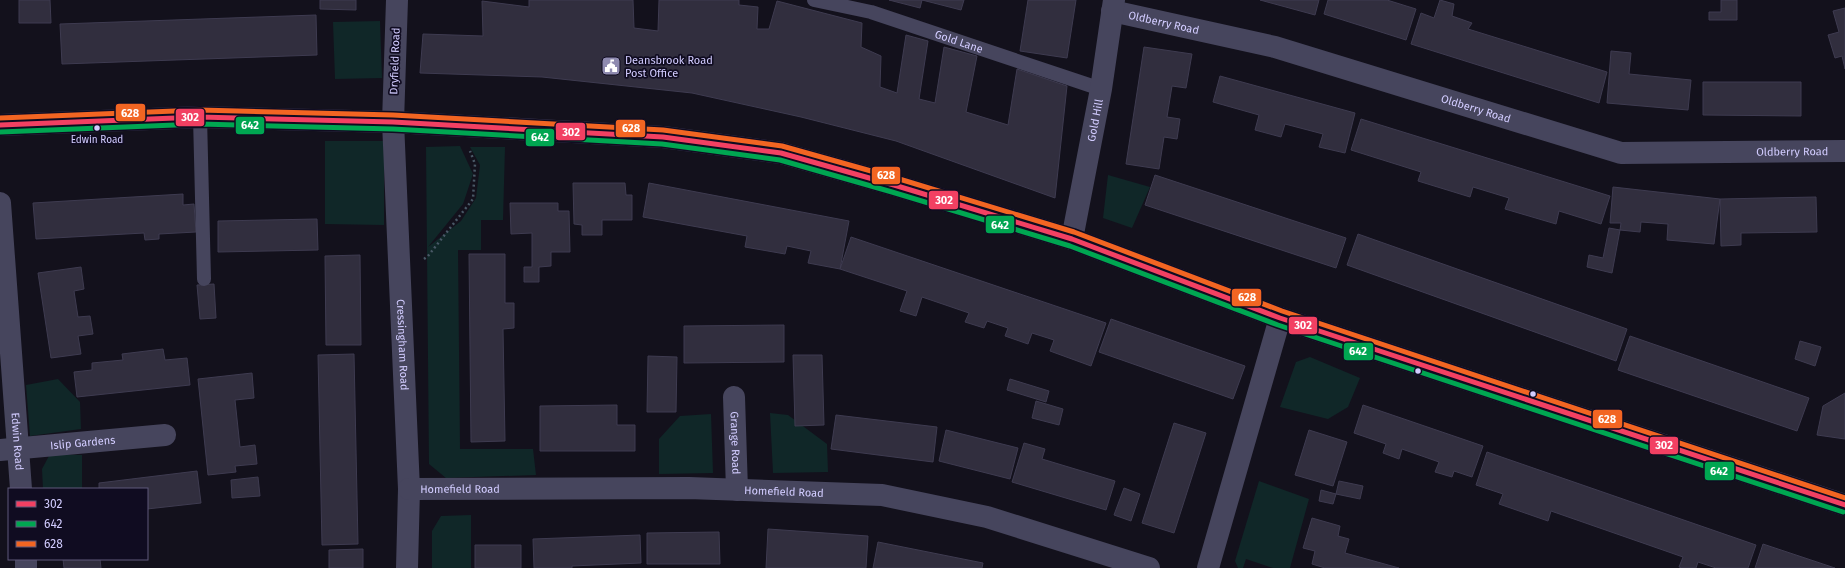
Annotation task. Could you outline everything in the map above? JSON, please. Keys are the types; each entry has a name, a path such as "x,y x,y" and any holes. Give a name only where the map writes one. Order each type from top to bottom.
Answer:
{"street":[{"name":"Dryfield Road","path":"393,122 397,0"},
{"name":"Gold Hill","path":"1072,239 1101,89 1113,5"},
{"name":"Oldberry Road","path":"1113,5 1275,47 1621,154 1845,151"},
{"path":"0,125 200,117 393,122 663,137 781,153 894,185 1072,239 1280,318 1845,505"},
{"name":"Cressingham Road","path":"393,122 409,489 407,568"},
{"name":"Edwin Road","path":"0,203 9,450 21,488"},
{"path":"1208,568 1280,318"},
{"name":"Grange Road","path":"734,397 737,490"},
{"name":"Islip Gardens","path":"9,450 165,435"},
{"name":"Homefield Road","path":"409,489 689,488 882,495 987,517 1149,568"}],"lane":[{"name":"Gold Lane","path":"814,0 871,12 1101,89"},
{"path":"200,117 204,279"}],"path":[{"path":"400,276 428,256 473,199 475,164 460,126"}],"green space":[{"path":"380,21 382,78 335,79 333,22"},
{"path":"325,141 384,141 384,225 325,224"},
{"path":"460,146 473,174 463,204 428,247 461,221 476,198 480,165 470,147 505,147 503,220 481,220 481,250 458,250 460,449 533,449 536,475 446,478 429,464 426,147"},
{"path":"1108,175 1150,187 1132,228 1103,218"},
{"path":"1310,357 1360,378 1348,407 1328,419 1280,407 1296,362"},
{"path":"58,379 80,402 81,429 30,436 26,385"},
{"path":"770,413 788,415 827,444 828,472 773,473"},
{"path":"711,414 713,473 659,474 659,439 680,416"},
{"path":"50,454 82,455 82,488 43,488 42,469"},
{"path":"1259,481 1309,499 1290,568 1273,568 1246,559 1243,568 1238,568 1235,561"},
{"path":"471,515 471,568 432,568 432,531 441,516"}],"building":[{"path":"19,0 50,0 51,23 19,23"},
{"path":"320,0 356,0 356,10 320,9"},
{"path":"529,0 633,0 634,28 658,31 659,0 739,0 739,5 758,7 757,29 769,29 777,1 862,23 861,47 881,56 880,87 897,93 906,35 928,41 919,99 935,103 944,47 977,56 966,112 1008,125 1017,69 1067,86 1055,198 896,141 801,117 692,93 542,77 420,73 423,34 483,36 482,1 529,7"},
{"path":"889,0 922,0 920,8"},
{"path":"922,0 964,0 961,10"},
{"path":"1028,0 1076,0 1067,58 1020,51"},
{"path":"1260,0 1319,0 1315,15"},
{"path":"1328,0 1387,0 1416,9 1406,40 1324,14"},
{"path":"1440,0 1454,4 1452,16 1472,23 1468,29 1607,72 1599,103 1411,44 1421,13 1434,18"},
{"path":"1721,0 1737,0 1737,20 1709,20 1709,12 1721,12"},
{"path":"1845,8 1845,69 1842,56 1835,58 1828,35 1839,32 1833,11"},
{"path":"316,15 317,55 62,64 60,24"},
{"path":"1144,47 1192,54 1186,88 1172,86 1167,117 1180,119 1177,139 1164,137 1159,169 1126,164"},
{"path":"1611,51 1631,53 1629,74 1691,80 1688,110 1607,103"},
{"path":"1220,76 1355,113 1345,153 1319,147 1323,134 1285,124 1281,137 1255,130 1259,115 1213,102"},
{"path":"1703,82 1801,82 1801,116 1703,115"},
{"path":"1361,119 1610,196 1601,224 1559,211 1556,224 1505,209 1509,198 1473,187 1470,197 1418,181 1421,172 1351,150"},
{"path":"1155,175 1346,238 1336,268 1145,205"},
{"path":"573,183 625,183 626,195 632,195 632,220 602,220 602,235 582,235 582,225 574,224"},
{"path":"649,183 849,221 840,269 808,263 811,251 787,246 785,254 745,247 747,236 643,217"},
{"path":"1613,187 1720,199 1714,244 1667,240 1668,224 1641,222 1640,232 1620,230 1621,223 1610,223"},
{"path":"183,194 183,205 194,204 196,232 159,234 159,239 145,240 144,233 36,239 33,203"},
{"path":"1816,197 1817,232 1741,233 1741,245 1721,246 1720,199"},
{"path":"510,203 558,203 558,211 569,211 570,252 551,252 551,266 539,267 539,282 524,282 524,267 532,267 532,233 511,234"},
{"path":"317,219 318,250 218,252 218,221"},
{"path":"1609,228 1620,230 1612,273 1587,267 1589,255 1603,258"},
{"path":"1358,234 1627,329 1616,361 1347,265"},
{"path":"851,237 1106,323 1091,366 1050,351 1054,340 1032,333 1028,344 1005,336 1008,328 987,321 984,328 965,322 969,313 922,297 916,316 900,311 907,291 840,269"},
{"path":"469,254 505,254 505,303 514,303 514,328 503,329 505,441 471,442"},
{"path":"360,255 361,345 326,345 325,256"},
{"path":"81,267 84,289 74,291 78,317 90,316 93,334 78,336 81,354 51,358 38,273"},
{"path":"214,284 216,318 200,319 197,285"},
{"path":"1111,319 1245,366 1233,399 1099,352"},
{"path":"784,325 784,362 684,363 684,326"},
{"path":"1630,336 1809,398 1797,431 1618,370"},
{"path":"1800,341 1821,347 1815,366 1795,359"},
{"path":"163,349 165,360 187,358 190,385 77,397 74,372 92,370 92,363 123,360 122,354"},
{"path":"354,354 358,544 322,545 318,355"},
{"path":"793,355 822,355 824,425 795,426"},
{"path":"648,356 677,357 676,412 647,412"},
{"path":"252,373 254,398 235,400 240,447 255,445 257,464 235,466 236,472 208,475 198,379"},
{"path":"1010,379 1049,391 1046,402 1007,390"},
{"path":"1845,393 1845,439 1817,435 1823,406"},
{"path":"1036,401 1063,409 1059,425 1032,418"},
{"path":"617,405 617,425 635,425 635,451 540,451 540,406"},
{"path":"1363,405 1483,446 1472,477 1454,471 1452,477 1435,472 1439,462 1402,449 1399,459 1383,453 1386,444 1354,433"},
{"path":"836,415 937,427 933,462 831,449"},
{"path":"1174,423 1206,433 1174,533 1142,523"},
{"path":"946,430 1018,448 1010,479 939,461"},
{"path":"1309,430 1347,442 1333,486 1295,475"},
{"path":"1024,443 1045,449 1042,459 1115,481 1106,510 1012,482"},
{"path":"1487,452 1756,545 1748,568 1716,568 1698,562 1696,568 1682,568 1679,567 1683,557 1551,511 1548,521 1499,504 1503,494 1476,485"},
{"path":"197,471 201,503 148,509 148,488 99,488 99,483"},
{"path":"258,477 260,496 232,498 231,480"},
{"path":"1339,481 1363,486 1360,499 1336,494"},
{"path":"1124,488 1140,494 1131,521 1114,515"},
{"path":"1321,490 1336,494 1333,504 1319,501"},
{"path":"1312,518 1340,526 1338,536 1349,539 1345,553 1399,568 1325,568 1312,564 1315,551 1303,548"},
{"path":"768,529 868,536 866,568 766,568"},
{"path":"719,532 720,564 647,564 647,533"},
{"path":"640,535 641,563 572,566 572,568 534,568 533,539"},
{"path":"878,542 983,563 982,568 873,568"},
{"path":"1763,544 1835,568 1755,568"},
{"path":"475,545 521,545 521,568 475,568"},
{"path":"363,549 363,568 329,568 329,550"},
{"path":"63,560 100,560 101,568 64,568"}],"transit line":[{"name":"628","path":"0,118 200,110 393,115 663,130 782,146 896,178 1074,232 1282,311 1845,498"},
{"name":"302","path":"0,125 200,117 393,122 663,137 781,153 894,185 1072,239 1280,318 1845,505"},
{"name":"642","path":"0,132 200,124 393,129 662,144 780,160 1070,246 1278,325 1843,512"}],"place":[{"name":"Deansbrook Road Post Office","path":"611,66"},
{"name":"Edwin Road","path":"97,128"}]}
